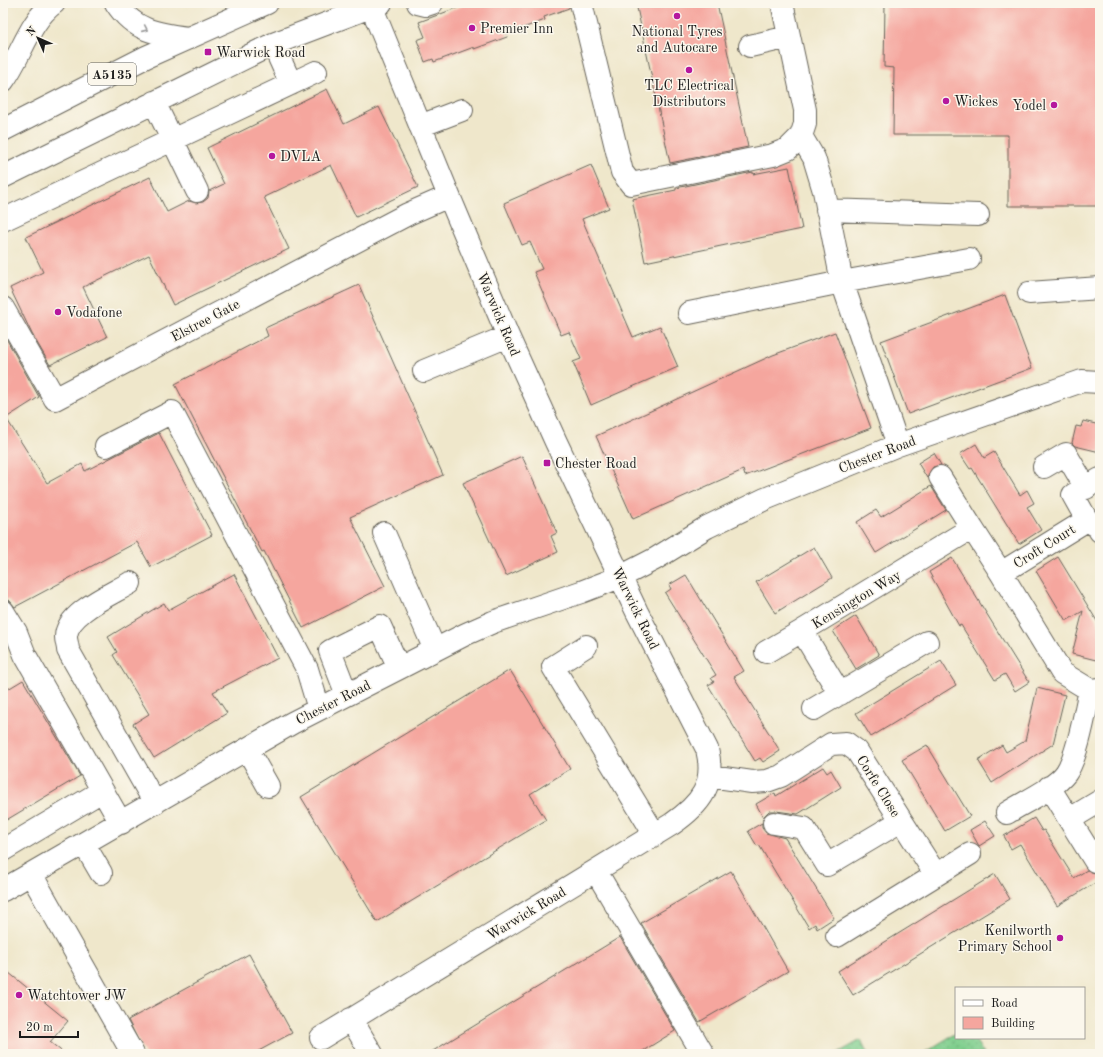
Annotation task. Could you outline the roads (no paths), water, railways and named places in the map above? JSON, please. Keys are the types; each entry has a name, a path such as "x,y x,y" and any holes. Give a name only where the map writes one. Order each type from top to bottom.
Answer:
{"street":[{"path":"3,81 21,53 33,26 54,3"},
{"path":"116,3 130,20 143,29 160,34 188,38"},
{"name":"A5135","path":"3,130 166,48 268,3"},
{"path":"418,3 426,5 432,3"},
{"path":"581,3 622,172 631,184 773,155 788,149 801,136 805,124 805,110 782,3"},
{"path":"3,177 273,44 374,4"},
{"name":"Warwick Road","path":"321,1038 655,835 688,813 701,799 710,776 710,762 707,749 620,576 556,442 508,336 420,126 374,4"},
{"path":"750,46 789,37"},
{"path":"273,44 291,84"},
{"path":"3,220 316,72"},
{"path":"154,102 197,191"},
{"path":"420,126 462,110"},
{"path":"801,136 814,158 824,191 842,282 898,445"},
{"name":"Elstree Gate","path":"3,308 54,399 408,214 449,196"},
{"path":"827,210 978,215"},
{"path":"689,314 842,282 969,259"},
{"path":"1029,293 1100,288"},
{"path":"424,371 508,336"},
{"name":"Chester Road","path":"3,890 319,709 494,622 581,592 620,576 656,559 707,527 765,498 898,445 1082,381 1100,382"},
{"path":"106,446 172,412 307,669 319,709"},
{"name":"Croft Court","path":"1001,573 1094,525 1073,495 1093,483 1066,454 1044,467"},
{"path":"940,477 1062,673 1095,689 1066,773 1049,787 1007,813"},
{"name":"Kensington Way","path":"840,694 802,631 972,528"},
{"path":"384,533 435,650"},
{"path":"130,583 77,614 68,627 66,637 68,650 155,803"},
{"path":"3,611 16,632 25,655 121,823"},
{"path":"347,695 330,651 337,647 380,626 399,668"},
{"path":"766,652 802,631"},
{"path":"814,709 927,642"},
{"path":"586,646 553,667 655,835"},
{"name":"Corfe Close","path":"710,776 752,782 767,781 781,776 831,744 846,743 857,751 936,875"},
{"path":"247,749 268,786"},
{"path":"1049,787 1095,861"},
{"path":"3,850 102,791"},
{"path":"1070,819 1100,801"},
{"path":"774,823 804,828 826,865 901,821"},
{"path":"84,844 101,873"},
{"path":"837,936 970,854"},
{"path":"596,871 703,1054"},
{"path":"31,874 133,1054"},
{"path":"351,1019 372,1054"}],"place":[{"name":"National Tyres and Autocare","path":"677,16"},
{"name":"Premier Inn","path":"472,28"},
{"name":"Warwick Road","path":"208,52"},
{"name":"TLC Electrical Distributors","path":"689,70"},
{"name":"Wickes","path":"946,101"},
{"name":"Yodel","path":"1054,105"},
{"name":"DVLA","path":"272,156"},
{"name":"Vodafone","path":"58,312"},
{"name":"Chester Road","path":"547,463"},
{"name":"Kenilworth Primary School","path":"1060,938"},
{"name":"Watchtower JW","path":"19,995"}]}
